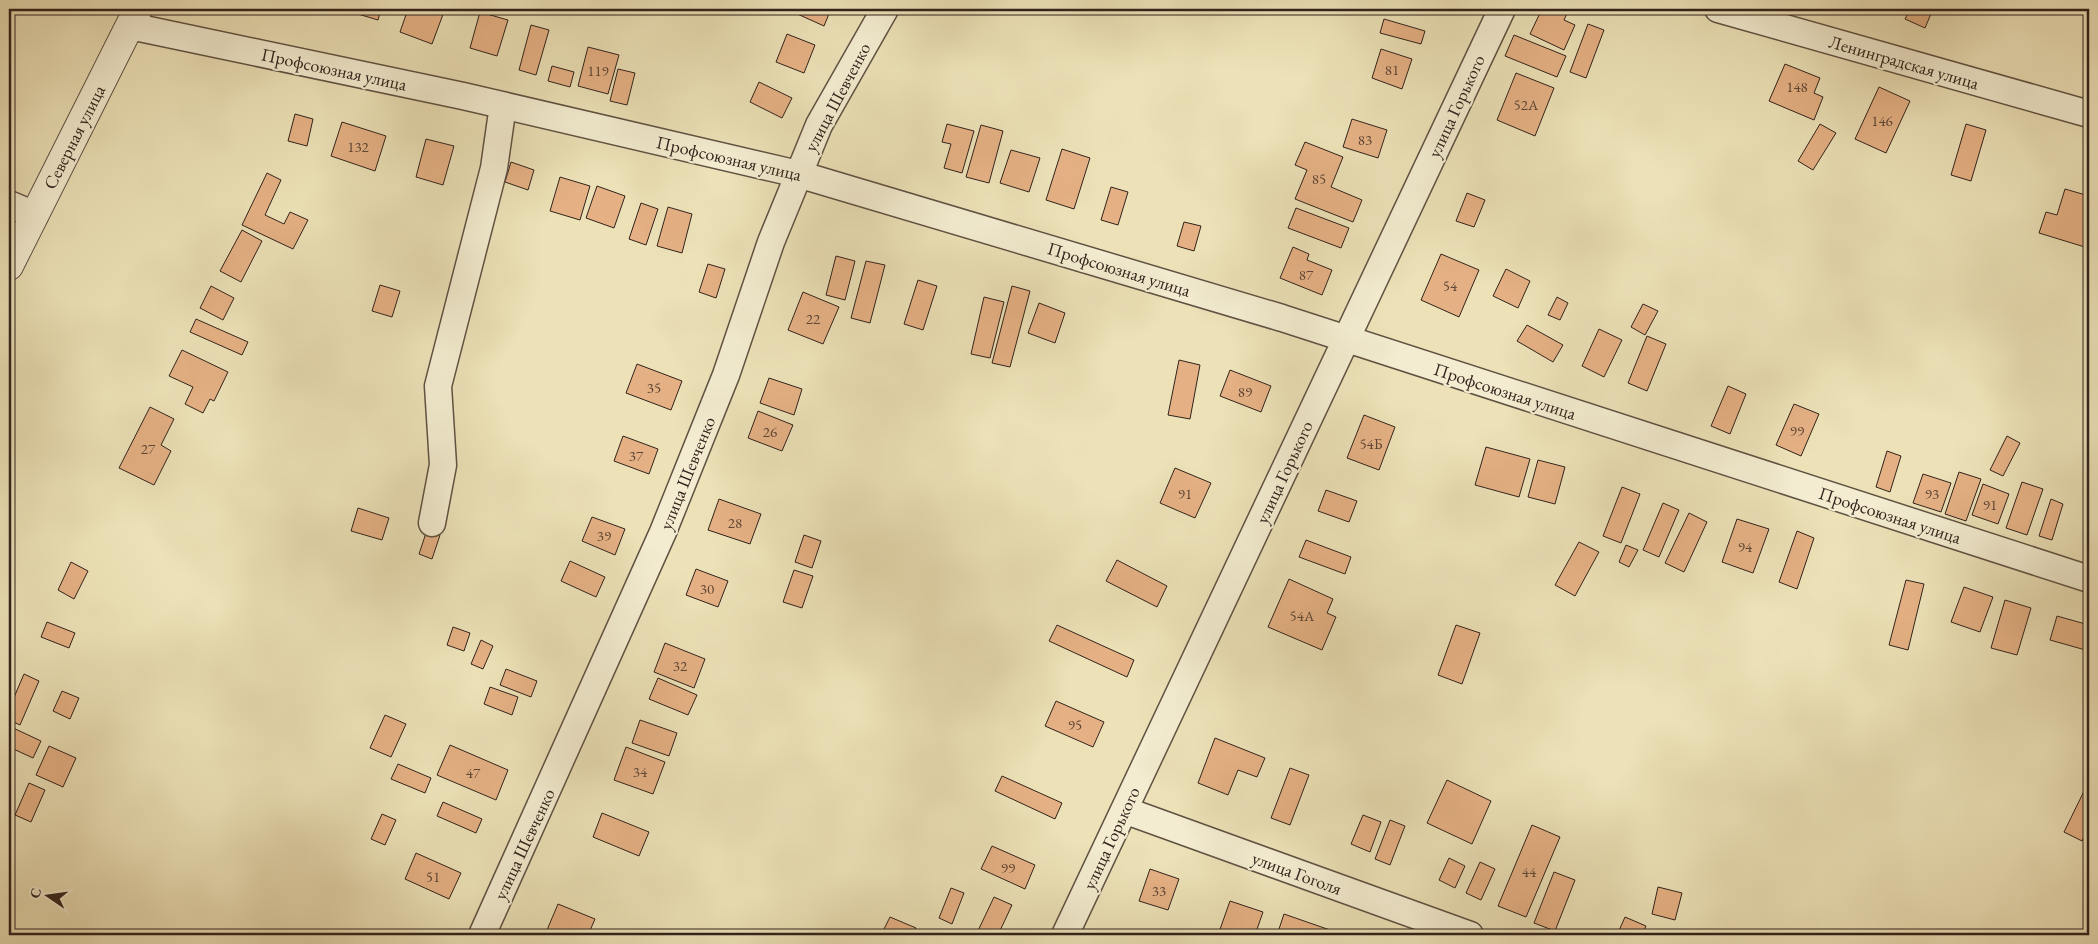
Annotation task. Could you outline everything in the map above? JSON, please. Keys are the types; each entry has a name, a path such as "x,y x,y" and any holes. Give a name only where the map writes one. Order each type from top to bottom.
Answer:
{"street":[{"name":"улица Шевченко","path":"482,935 663,532 726,375 771,242 818,124 885,9"},
{"name":"улица Горького","path":"1064,935 1502,9"},
{"name":"Ленинградская улица","path":"1718,9 2089,114"},
{"name":"Профсоюзная улица","path":"134,17 503,106 798,174 1282,318 2089,580"},
{"name":"Северная улица","path":"9,266 134,17"},
{"path":"432,523 444,465 438,386 494,168 503,106"},
{"path":"9,204 34,215"},
{"name":"улица Гоголя","path":"1124,810 1470,935"}],"building":[{"path":"349,9 381,9 378,20 348,11"},
{"path":"408,9 445,9 432,44 400,32"},
{"path":"794,9 831,9 824,26 793,12"},
{"path":"1531,9 1569,9 1564,20 1575,25 1564,50 1530,34 1540,13"},
{"path":"1910,9 1933,9 1925,28 1905,19"},
{"path":"480,12 508,20 497,56 470,48"},
{"path":"1384,19 1425,31 1421,44 1380,33"},
{"path":"1588,24 1604,30 1586,78 1570,72"},
{"path":"531,25 549,30 536,75 519,70"},
{"path":"787,34 815,45 804,73 776,62"},
{"path":"1514,35 1566,56 1557,77 1505,56"},
{"path":"588,47 619,55 608,94 578,86"},
{"path":"1381,49 1412,59 1402,89 1372,78"},
{"path":"1785,64 1820,78 1814,93 1823,97 1814,120 1769,101"},
{"path":"552,66 574,72 570,87 548,81"},
{"path":"618,69 635,73 627,105 610,101"},
{"path":"1516,73 1554,88 1535,136 1497,120"},
{"path":"759,82 792,98 782,118 750,102"},
{"path":"1879,87 1910,101 1886,153 1855,139"},
{"path":"295,114 313,119 307,146 288,141"},
{"path":"1352,119 1387,130 1378,158 1343,147"},
{"path":"342,122 386,136 375,171 331,156"},
{"path":"947,124 974,131 962,173 944,168 951,144 942,142"},
{"path":"1820,124 1836,133 1813,170 1798,161"},
{"path":"1966,124 1986,130 1971,181 1951,175"},
{"path":"981,125 1003,131 989,183 966,177"},
{"path":"426,139 454,146 443,185 416,177"},
{"path":"1305,142 1343,157 1331,187 1362,200 1353,222 1295,199 1307,170 1295,165"},
{"path":"1062,149 1090,158 1074,209 1046,200"},
{"path":"1011,150 1040,158 1029,192 1000,183"},
{"path":"511,162 534,170 528,190 505,182"},
{"path":"267,173 281,180 265,215 284,224 290,212 308,220 293,249 242,225"},
{"path":"560,177 590,186 580,220 550,211"},
{"path":"597,186 625,196 614,228 586,218"},
{"path":"1111,187 1128,192 1118,225 1101,220"},
{"path":"2065,189 2089,196 2088,248 2039,233 2046,212 2057,215"},
{"path":"1467,193 1485,200 1474,227 1456,221"},
{"path":"641,203 658,209 646,245 629,239"},
{"path":"668,207 692,214 682,253 657,246"},
{"path":"1296,208 1349,228 1341,248 1288,228"},
{"path":"1184,222 1201,226 1194,251 1177,246"},
{"path":"242,230 262,241 241,282 220,271"},
{"path":"1293,247 1309,254 1307,260 1332,270 1322,295 1280,278"},
{"path":"1441,254 1479,270 1459,317 1421,300"},
{"path":"836,256 855,261 845,300 826,295"},
{"path":"866,261 885,265 870,323 851,318"},
{"path":"708,264 725,269 716,298 699,292"},
{"path":"1506,269 1530,281 1518,308 1493,296"},
{"path":"918,280 937,286 923,330 904,324"},
{"path":"380,285 400,291 392,317 372,311"},
{"path":"211,286 234,298 223,320 200,308"},
{"path":"1012,286 1030,291 1010,367 992,363"},
{"path":"803,292 839,307 823,344 788,330"},
{"path":"984,297 1004,302 990,358 971,354"},
{"path":"1557,297 1568,303 1560,320 1548,315"},
{"path":"1039,303 1065,313 1055,343 1028,333"},
{"path":"1643,304 1658,311 1645,335 1631,327"},
{"path":"196,319 248,342 242,355 190,332"},
{"path":"1527,325 1563,345 1553,362 1517,341"},
{"path":"1599,329 1622,340 1604,377 1582,366"},
{"path":"1647,336 1666,344 1647,391 1628,383"},
{"path":"182,350 228,372 214,401 210,399 203,413 185,404 193,387 169,376"},
{"path":"1179,360 1200,365 1190,419 1168,415"},
{"path":"637,364 682,381 671,410 626,393"},
{"path":"1230,370 1271,386 1261,412 1220,396"},
{"path":"769,378 802,389 794,415 760,403"},
{"path":"1728,386 1746,394 1730,434 1711,426"},
{"path":"1794,404 1819,414 1801,456 1776,445"},
{"path":"150,407 174,419 161,445 171,451 154,485 119,468"},
{"path":"758,411 793,425 782,451 748,438"},
{"path":"1364,415 1395,427 1379,470 1347,458"},
{"path":"623,436 658,449 649,474 614,461"},
{"path":"2007,436 2020,443 2003,476 1990,470"},
{"path":"1486,447 1530,459 1519,497 1475,485"},
{"path":"1887,451 1901,456 1890,492 1876,487"},
{"path":"1538,460 1565,467 1555,504 1528,497"},
{"path":"1175,468 1211,483 1195,518 1160,503"},
{"path":"1959,472 1981,479 1966,521 1945,514"},
{"path":"1923,474 1951,483 1941,512 1913,503"},
{"path":"2022,482 2043,489 2027,535 2006,528"},
{"path":"1983,484 2009,494 1998,524 1972,515"},
{"path":"1622,487 1640,494 1621,543 1603,536"},
{"path":"1326,490 1357,501 1349,522 1318,511"},
{"path":"719,499 761,514 750,544 708,530"},
{"path":"2051,499 2063,504 2052,540 2039,536"},
{"path":"1663,503 1679,510 1659,557 1643,550"},
{"path":"358,508 389,518 382,540 351,531"},
{"path":"1689,513 1707,522 1684,572 1665,563"},
{"path":"592,517 625,529 615,555 582,541"},
{"path":"1737,519 1769,529 1753,573 1722,562"},
{"path":"427,530 440,535 432,559 419,554"},
{"path":"1797,531 1814,538 1797,589 1779,582"},
{"path":"804,535 821,541 812,568 795,562"},
{"path":"1306,540 1351,557 1345,574 1299,557"},
{"path":"1579,542 1599,552 1575,596 1555,585"},
{"path":"1626,545 1638,550 1629,567 1619,562"},
{"path":"1117,560 1167,586 1157,607 1106,581"},
{"path":"570,561 605,577 596,597 561,581"},
{"path":"71,562 88,571 74,599 58,590"},
{"path":"696,569 728,581 718,607 686,595"},
{"path":"794,570 813,576 802,608 783,602"},
{"path":"1289,579 1333,599 1327,613 1336,617 1322,650 1268,627"},
{"path":"1906,580 1924,584 1908,650 1889,645"},
{"path":"1964,587 1993,597 1980,632 1951,622"},
{"path":"2005,600 2031,608 2017,655 1991,648"},
{"path":"2057,616 2089,625 2089,651 2050,640"},
{"path":"47,622 75,633 69,648 41,637"},
{"path":"1057,625 1134,660 1127,677 1049,641"},
{"path":"1456,625 1480,633 1462,684 1438,675"},
{"path":"453,627 470,633 464,651 447,645"},
{"path":"481,640 493,646 483,669 471,664"},
{"path":"665,643 705,659 694,688 654,672"},
{"path":"506,669 537,681 531,697 500,685"},
{"path":"24,674 39,681 20,725 9,720 9,709"},
{"path":"658,678 697,695 688,715 649,699"},
{"path":"490,687 518,697 512,715 484,704"},
{"path":"62,691 79,698 70,719 53,711"},
{"path":"1056,701 1104,722 1093,747 1045,726"},
{"path":"385,715 406,724 391,757 370,748"},
{"path":"640,720 677,733 669,756 632,743"},
{"path":"9,726 41,741 33,758 9,747"},
{"path":"1215,738 1265,758 1257,777 1238,770 1228,795 1198,783"},
{"path":"450,745 508,770 496,800 437,775"},
{"path":"49,746 76,758 63,787 36,775"},
{"path":"626,747 665,762 653,794 614,780"},
{"path":"398,764 431,778 425,793 391,779"},
{"path":"1290,768 1309,775 1290,825 1271,818"},
{"path":"1002,776 1062,803 1055,819 995,791"},
{"path":"1447,780 1491,801 1472,844 1427,823"},
{"path":"29,783 45,790 31,822 15,815"},
{"path":"2087,785 2089,786 2089,826 2082,841 2064,832"},
{"path":"443,802 482,819 476,833 437,816"},
{"path":"602,813 649,832 639,856 593,837"},
{"path":"382,814 396,820 385,845 371,839"},
{"path":"1363,815 1381,822 1370,852 1351,844"},
{"path":"1390,820 1405,826 1390,865 1375,859"},
{"path":"1532,825 1560,837 1526,917 1498,906"},
{"path":"992,846 1035,865 1025,889 981,869"},
{"path":"416,853 461,873 449,899 405,879"},
{"path":"1449,858 1465,866 1455,888 1439,880"},
{"path":"1480,862 1495,869 1481,900 1466,893"},
{"path":"1150,869 1179,879 1168,910 1139,901"},
{"path":"1554,872 1575,880 1555,931 1534,923"},
{"path":"1658,887 1682,893 1675,920 1652,914"},
{"path":"951,888 964,893 952,924 939,918"},
{"path":"994,897 1012,905 998,935 976,935"},
{"path":"1230,901 1263,912 1255,935 1218,935"},
{"path":"558,904 595,919 588,935 559,935 547,930"},
{"path":"1284,914 1330,930 1328,935 1286,935 1278,932"},
{"path":"890,917 916,928 912,935 881,935"},
{"path":"1625,917 1646,926 1642,935 1617,935"}]}
